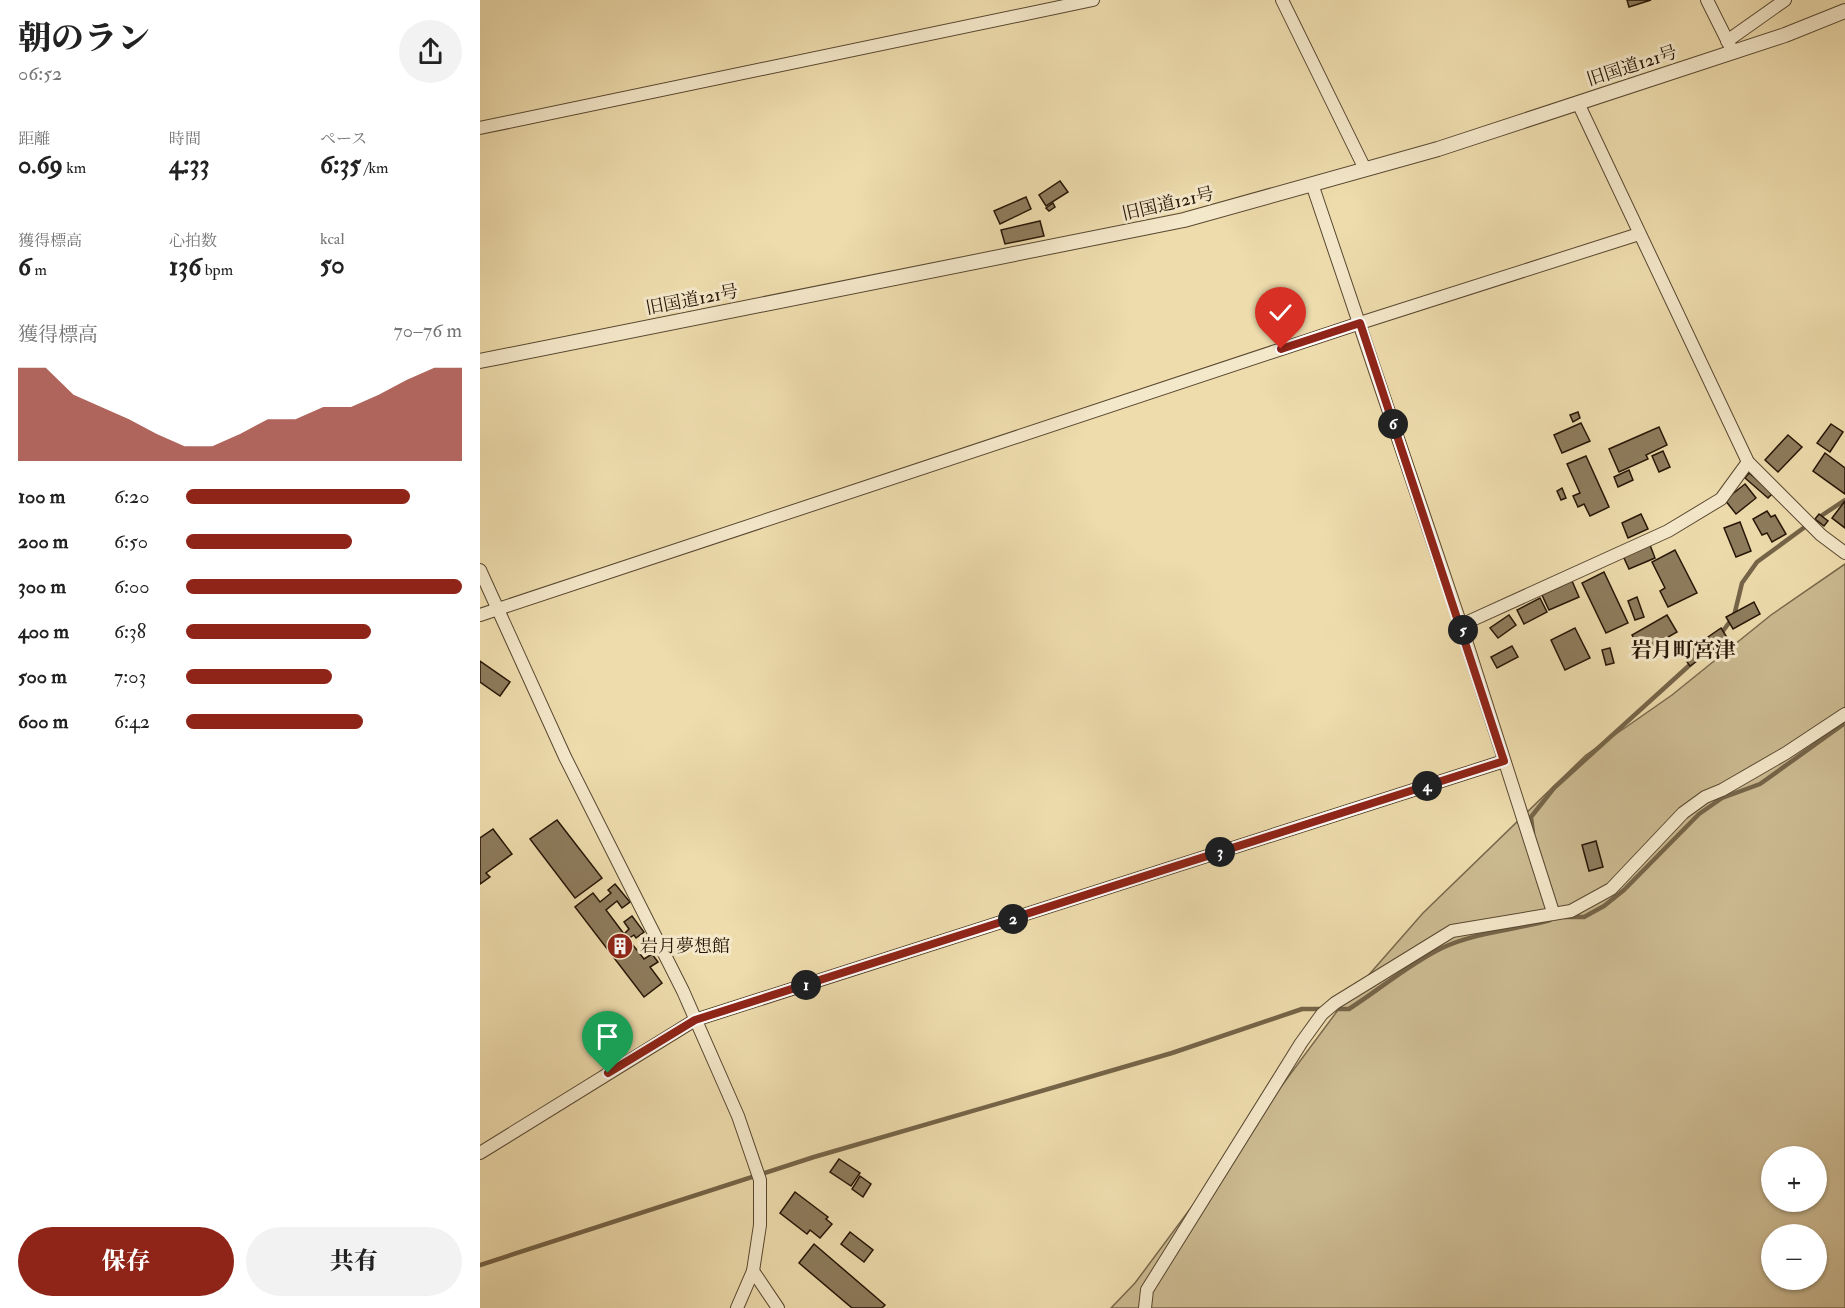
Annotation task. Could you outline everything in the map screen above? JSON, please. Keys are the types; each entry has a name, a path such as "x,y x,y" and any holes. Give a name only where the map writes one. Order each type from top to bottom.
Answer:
{"street":[{"path":"480,128 1093,0"},
{"path":"1282,0 1365,169"},
{"path":"1707,0 1730,46 1785,0"},
{"name":"旧国道121号","path":"480,361 1184,220 1437,149 1578,103 1730,46 1845,11"},
{"path":"1578,103 1748,462 1821,535 1845,553"},
{"path":"1312,184 1461,625 1553,912"},
{"path":"480,615 1360,323 1639,234"},
{"path":"1461,625 1668,531 1721,499 1748,462"},
{"path":"480,570 565,758 695,1020 738,1116 760,1180 760,1225 753,1271 737,1308"},
{"path":"1145,1308 1147,1290 1301,1043 1322,1014 1452,931 1553,912 1571,911 1599,897 1611,889 1683,813 1705,797 1722,790 1786,753 1845,714"},
{"path":"480,1153 695,1020 1504,761"},
{"path":"753,1271 778,1308"}],"shaded area":[{"path":"1845,564 1845,1308 1111,1308 1135,1283 1338,1010 1423,913 1586,755 1672,695 1771,615"}],"building":[{"path":"1627,0 1651,0 1629,7"},
{"path":"1060,181 1068,192 1046,206 1039,195"},
{"path":"1026,197 1031,209 1000,224 994,211"},
{"path":"1053,203 1055,207 1049,211 1046,208"},
{"path":"1040,221 1044,236 1005,244 1001,230"},
{"path":"1578,412 1580,418 1573,422 1570,415"},
{"path":"1581,423 1590,441 1562,453 1554,435"},
{"path":"1831,424 1843,432 1830,452 1817,443"},
{"path":"1659,427 1667,445 1646,455 1648,459 1619,472 1609,449"},
{"path":"1788,435 1802,447 1778,472 1765,460"},
{"path":"1663,451 1670,467 1659,472 1652,456"},
{"path":"1825,453 1845,468 1845,494 1813,471"},
{"path":"1586,456 1609,507 1590,516 1584,504 1578,507 1573,496 1580,493 1567,464"},
{"path":"1629,470 1633,480 1618,487 1614,477"},
{"path":"1749,473 1773,493 1768,498 1745,478"},
{"path":"1745,484 1756,498 1736,514 1725,500"},
{"path":"1562,488 1566,498 1561,500 1557,491"},
{"path":"1845,501 1845,528 1832,518"},
{"path":"1767,511 1771,517 1775,515 1786,534 1772,542 1767,533 1762,535 1753,519"},
{"path":"1641,514 1648,529 1628,538 1622,523"},
{"path":"1819,514 1828,521 1824,526 1815,519"},
{"path":"1740,522 1751,551 1736,557 1724,528"},
{"path":"1650,545 1655,558 1629,569 1623,556"},
{"path":"1675,550 1697,593 1668,607 1660,591 1665,588 1652,562"},
{"path":"1604,572 1628,623 1606,633 1582,583"},
{"path":"1572,581 1579,597 1549,610 1542,595"},
{"path":"1637,597 1644,617 1635,620 1628,601"},
{"path":"1540,598 1547,612 1524,624 1517,610"},
{"path":"1754,602 1760,614 1733,629 1726,617"},
{"path":"1509,615 1516,625 1498,638 1490,628"},
{"path":"1667,615 1677,632 1642,652 1632,635"},
{"path":"1575,628 1590,658 1565,670 1551,640"},
{"path":"1721,628 1728,639 1690,666 1682,655"},
{"path":"1512,646 1518,657 1497,668 1491,657"},
{"path":"1610,648 1614,663 1606,665 1602,650"},
{"path":"480,661 510,682 500,696 480,682"},
{"path":"557,820 602,878 575,898 530,839"},
{"path":"493,829 512,854 486,873 490,877 480,884 480,838"},
{"path":"1596,841 1603,867 1589,871 1582,845"},
{"name":"岩月夢想館","path":"615,884 630,902 622,908 617,901 606,910 624,934 629,929 624,922 632,916 644,932 636,938 634,935 628,939 644,959 652,954 658,962 650,967 662,983 644,997 575,907 593,893 600,902 611,893 608,890"},
{"path":"839,1159 860,1173 851,1186 830,1172"},
{"path":"860,1176 871,1184 863,1197 852,1189"},
{"path":"795,1192 828,1217 826,1219 832,1224 820,1238 810,1230 807,1234 780,1213"},
{"path":"850,1232 873,1250 864,1262 841,1244"},
{"path":"814,1244 885,1305 882,1308 852,1308 799,1263"}],"waterway":[{"path":"1818,518 1845,500"},
{"path":"1720,635 1734,616 1742,583 1757,562 1809,524"},
{"path":"1533,833 1531,817 1554,788 1693,662"},
{"path":"1564,917 1584,917 1604,906 1624,890 1699,814 1722,798 1760,784 1845,723"},
{"path":"1332,1009 1349,1009 1442,948 1482,935 1550,920"},
{"path":"480,1265 814,1157 1172,1053 1302,1009 1323,1009"}],"place":[{"name":"岩月夢想館","path":"620,946"}],"district":[{"name":"岩月町宮津","path":"1683,650"}],"route":[{"path":"608,1073 695,1020 1504,761 1360,323 1281,349"}]}
